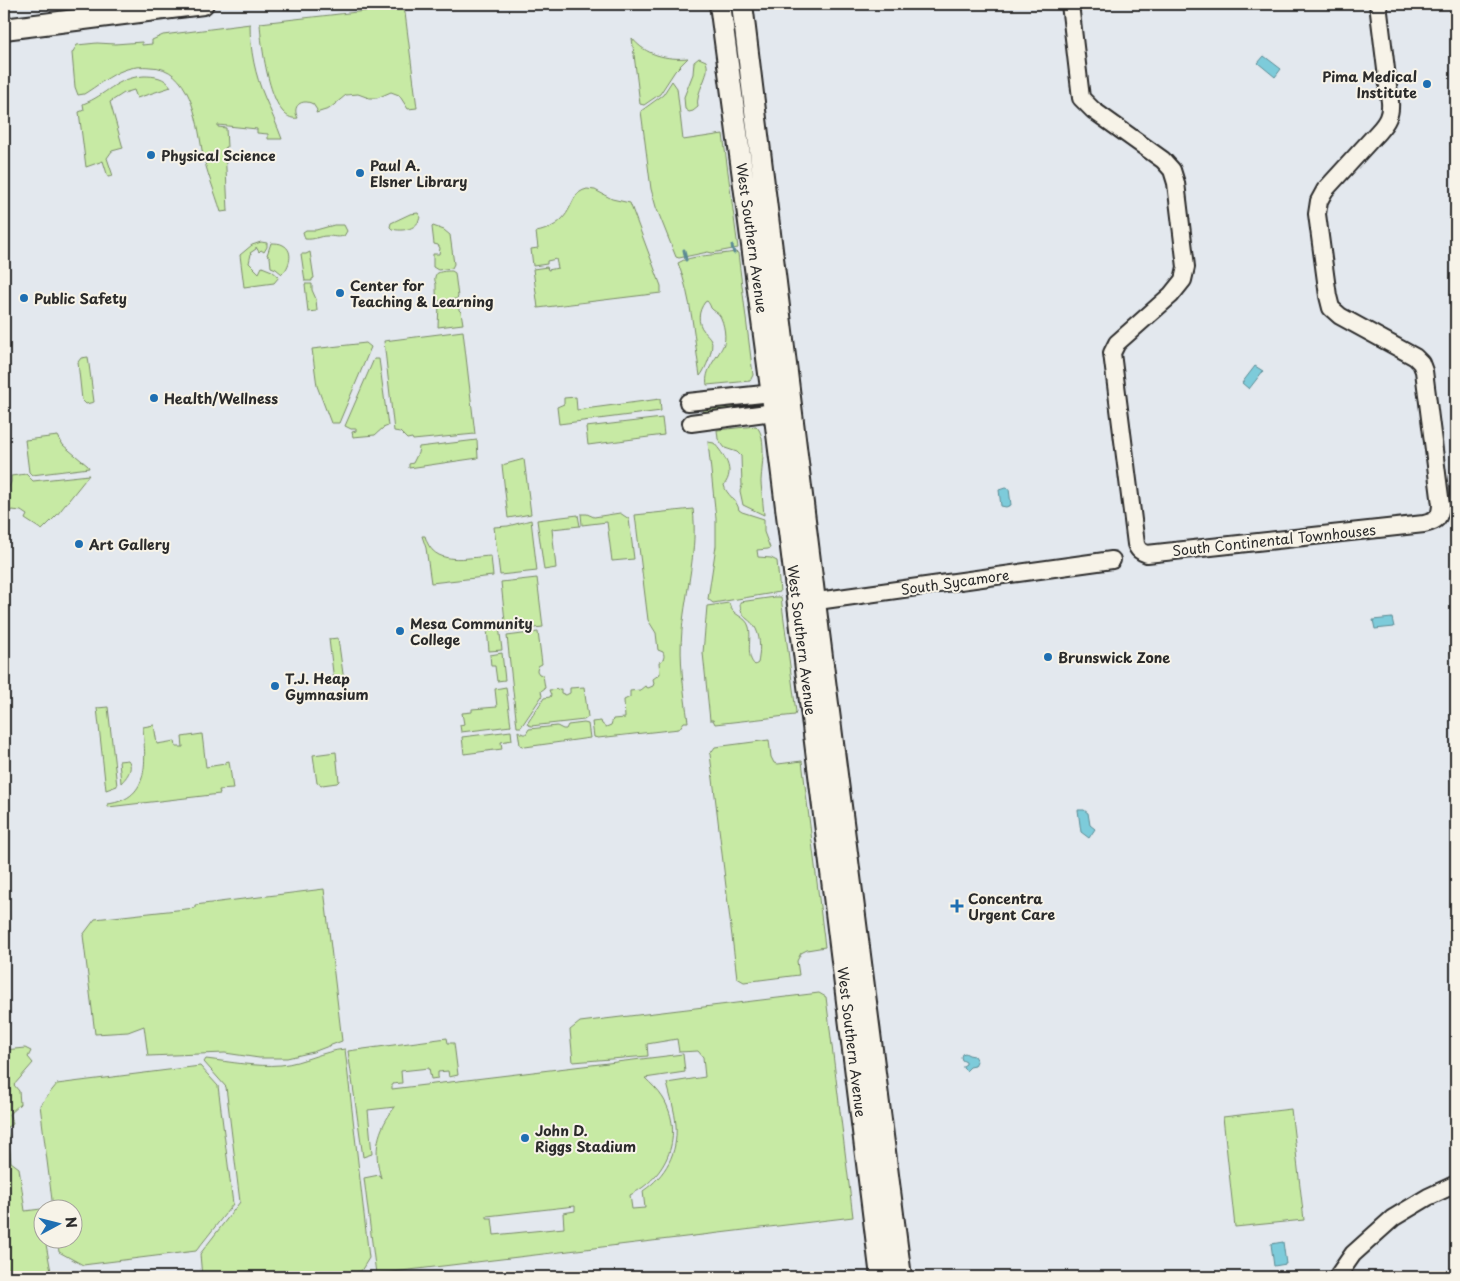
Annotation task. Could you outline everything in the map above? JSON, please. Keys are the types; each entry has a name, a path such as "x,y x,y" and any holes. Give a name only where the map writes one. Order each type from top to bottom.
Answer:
{"main road":[{"path":"4,29 203,4"},
{"name":"West Southern Avenue","path":"720,4 773,402 807,603 900,1277"},
{"name":"West Southern Avenue","path":"742,4 791,400 807,603 881,1277"},
{"path":"741,159 755,194 762,238 767,247 772,249"},
{"path":"878,1254 885,1256 889,1260 892,1277"}],"street":[{"name":"South Continental Townhouses","path":"1070,4 1081,98 1093,110 1172,170 1179,197 1186,267 1182,280 1171,295 1117,343 1112,353 1136,544 1142,553 1147,554 1424,524 1437,519 1440,513 1441,505 1424,370 1421,363 1415,357 1340,316 1331,308 1317,214 1319,201 1326,190 1385,124 1390,114 1378,4"},
{"path":"688,402 773,402 791,400"},
{"path":"691,423 773,402"},
{"name":"South Sycamore","path":"807,603 1112,560"},
{"path":"1337,1277 1353,1254 1394,1218 1428,1197 1456,1184"}],"green space":[{"path":"401,7 405,13 417,108 408,109 399,95 391,92 377,98 369,98 358,94 346,95 329,109 316,113 317,110 313,104 305,102 297,107 296,114 298,118 288,116 280,109 274,96 265,63 260,23"},
{"path":"250,24 252,53 261,89 282,139 268,139 268,134 257,133 257,129 218,125 218,127 226,128 227,147 225,148 228,211 221,212 206,166 194,111 183,85 164,69 137,67 124,70 84,94 78,95 75,87 72,53 77,45 142,42 142,45 152,44 152,40 163,35"},
{"path":"632,38 643,49 657,55 672,58 688,58 675,71 660,94 644,105 640,104"},
{"path":"699,58 706,61 707,71 699,94 698,107 689,112 685,109 684,97 693,74 694,62"},
{"path":"144,76 162,79 171,87 137,98 134,90 124,93 110,102 123,148 112,151 107,158 113,176 108,177 103,161 86,167 79,112 84,110 83,104 118,83 134,77"},
{"path":"672,81 677,88 683,140 723,134 738,248 676,257 656,207 651,189 641,111 663,95"},
{"path":"587,189 595,190 612,199 630,203 661,286 661,293 538,308 533,269 547,267 548,270 558,268 556,259 547,261 547,264 533,266 531,249 538,248 536,232 551,227 559,221 566,214 577,194"},
{"path":"418,213 420,216 419,220 414,227 401,230 390,227 391,223 410,214"},
{"path":"334,225 344,225 347,231 344,236 324,236 305,239 303,232 306,230 316,230"},
{"path":"433,226 444,230 450,235 454,264 452,268 438,270 433,267 433,254 439,254 440,248 434,244"},
{"path":"261,242 267,243 267,247 264,252 261,250 259,252 256,247 250,253 249,263 259,273 262,267 272,271 279,277 274,283 244,287 240,255 252,245"},
{"path":"271,243 282,244 289,251 289,264 282,274 271,267 270,257 267,255"},
{"path":"310,252 314,278 312,281 305,281 301,254"},
{"path":"738,253 753,375 750,381 707,385 709,369 724,343 724,327 719,315 707,301 705,302 701,309 699,321 712,343 712,348 707,364 700,376 690,305 678,263 697,257"},
{"path":"452,271 455,273 458,297 456,299 437,301 436,275"},
{"path":"305,284 312,284 317,311 308,312"},
{"path":"457,302 463,324 438,327 439,304"},
{"path":"463,331 475,434 407,439 400,432 394,431 384,341"},
{"path":"366,343 371,347 339,423 331,423 317,386 312,349"},
{"path":"88,357 94,402 86,404 82,400 78,362 81,358"},
{"path":"374,359 379,359 388,426 375,435 353,437 352,432 356,431 356,429 345,426"},
{"path":"576,397 577,410 660,399 661,411 559,424 557,407 564,404 564,398"},
{"path":"755,403 752,407 705,413 702,409 702,407"},
{"path":"662,418 664,435 588,445 586,427"},
{"path":"756,426 760,431 763,445 761,483 764,515 743,505 740,491 742,486 741,456 737,452 725,448 718,439 717,430"},
{"path":"58,436 63,445 89,468 32,475 29,472 25,440"},
{"path":"477,440 478,458 409,468 409,464 413,463 419,447"},
{"path":"708,442 714,443 727,463 729,474 724,485 739,510 764,519 764,532 770,548 757,550 758,557 771,558 777,561 780,592 713,603 708,599 716,546 716,518"},
{"path":"524,459 531,514 508,518 502,465"},
{"path":"26,474 33,481 89,475 57,515 42,530 25,519 27,515 21,511 10,511 4,508 4,499 11,482 11,476"},
{"path":"693,509 693,554 681,642 682,676 688,722 684,722 679,729 594,737 592,722 601,721 606,727 611,725 613,719 625,718 624,700 630,697 630,691 640,690 645,686 648,688 653,686 653,679 660,674 659,662 664,657 663,652 658,650 656,633 648,620 635,515"},
{"path":"620,513 629,519 634,559 612,561 607,522 582,525 581,514 594,517"},
{"path":"578,515 580,526 552,529 556,568 544,570 537,520"},
{"path":"531,520 537,571 500,575 494,527 508,526"},
{"path":"422,536 425,536 429,546 435,553 443,557 462,559 491,556 493,576 431,583 426,548"},
{"path":"537,578 543,627 506,631 501,582"},
{"path":"781,597 795,715 715,724 713,720 710,720 703,653 707,606 729,603 733,611 745,620 750,632 750,657 755,665 759,659 759,637 754,625 743,615 740,602"},
{"path":"499,626 502,650 489,651 487,628"},
{"path":"538,632 542,664 538,666 537,671 543,675 545,688 541,691 542,696 521,727 517,727 507,636"},
{"path":"338,638 344,681 334,681 329,639"},
{"path":"502,653 505,680 497,681 495,666 491,666 490,655"},
{"path":"506,687 511,726 461,732 460,725 464,724 462,713 472,712 472,709 497,707 495,689"},
{"path":"584,687 588,717 584,720 531,726 527,724 544,698 550,697 549,690 561,689 561,693 566,695 570,693 570,688"},
{"path":"108,707 117,786 106,790 97,708"},
{"path":"588,724 590,738 525,747 520,745 518,731 526,734 529,729 557,726 566,729 568,725"},
{"path":"154,725 157,744 175,741 176,747 183,747 182,737 202,734 206,767 225,764 225,762 229,761 233,789 219,790 220,794 108,807 108,804 122,800 132,794 139,785 143,775 145,752 143,727"},
{"path":"511,731 512,740 501,742 502,749 464,754 462,737"},
{"path":"769,740 771,757 774,763 802,761 825,947 801,953 797,961 799,975 744,982 737,978 710,754 715,747"},
{"path":"336,752 339,781 322,785 317,783 313,755"},
{"path":"128,760 130,769 121,783 119,761"},
{"path":"324,889 342,1041 313,1052 287,1058 259,1058 225,1053 148,1056 144,1026 128,1032 95,1034 83,935 95,919 195,908 195,905"},
{"path":"819,993 826,997 853,1217 376,1274 364,1178 379,1175 381,1178 377,1158 378,1141 384,1124 395,1107 368,1110 372,1154 363,1157 348,1051 447,1038 448,1043 454,1043 458,1075 449,1077 448,1071 438,1072 438,1078 431,1079 429,1068 401,1071 402,1083 392,1084 392,1089 683,1054 685,1072 645,1078 663,1098 672,1126 672,1140 669,1154 663,1166 643,1187 630,1195 632,1209 645,1208 643,1191 664,1170 673,1154 675,1145 674,1109 667,1083 705,1077 703,1057 698,1051 679,1052 677,1039 647,1044 648,1056 573,1062 570,1030 580,1022","holes":["575,1206 575,1211 563,1213 564,1228 494,1235 492,1218 487,1218 487,1216"]},
{"path":"25,1048 31,1051 28,1057 33,1063 14,1085 19,1091 20,1104 9,1114 13,1124 7,1127 11,1162 19,1168 25,1211 32,1210 32,1248 47,1248 52,1277 4,1277 4,1050"},
{"path":"345,1049 369,1258 361,1271 308,1277 202,1277 200,1254 240,1202 226,1087 204,1062 206,1059 253,1065 281,1065"},
{"path":"200,1066 218,1086 233,1204 196,1251 83,1265 59,1252 58,1248 82,1248 82,1198 52,1198 40,1105 57,1084"},
{"path":"1291,1109 1304,1220 1235,1227 1223,1117"}],"water":[{"path":"1264,56 1281,69 1275,77 1258,63"},
{"path":"1255,366 1263,371 1249,389 1242,383"},
{"path":"1009,489 1011,505 1006,507 1001,506 999,490"},
{"path":"1392,618 1394,627 1375,629 1373,620"},
{"path":"1078,810 1084,810 1088,813 1090,825 1095,829 1089,838 1081,832"},
{"path":"965,1053 974,1056 977,1061 975,1066 970,1067 966,1071 963,1066 966,1062 961,1057"},
{"path":"1283,1242 1286,1264 1274,1266 1271,1244"}],"waterway":[{"path":"732,246 734,253"},
{"path":"684,250 686,260"}],"place":[{"name":"Pima Medical Institute","path":"1427,84"},
{"name":"Physical Science","path":"151,155"},
{"name":"Paul A. Elsner Library","path":"360,173"},
{"name":"Center for Teaching & Learning","path":"340,293"},
{"name":"Public Safety","path":"24,298"},
{"name":"Health/Wellness","path":"154,398"},
{"name":"Art Gallery","path":"79,544"},
{"name":"Mesa Community College","path":"400,631"},
{"name":"Brunswick Zone","path":"1048,657"},
{"name":"T.J. Heap Gymnasium","path":"275,686"},
{"name":"Concentra Urgent Care","path":"957,906"},
{"name":"John D. Riggs Stadium","path":"525,1138"}]}
